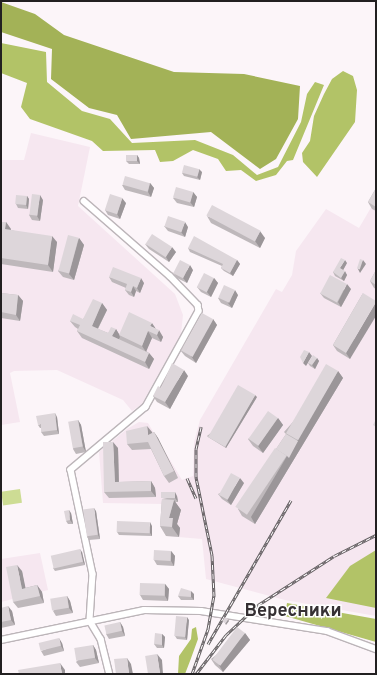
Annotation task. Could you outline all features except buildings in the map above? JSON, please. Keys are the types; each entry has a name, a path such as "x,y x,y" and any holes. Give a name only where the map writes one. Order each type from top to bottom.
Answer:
{"street":[{"path":"84,201 170,276 198,304 199,311 146,407 71,470 93,574 90,621 101,639 110,674"},
{"path":"1,640 144,610 207,611 327,631 376,649"}],"shaded area":[{"path":"1,2 35,14 64,35 174,72 244,74 300,86 298,119 276,159 260,169 211,132 131,139 117,115 89,108 51,79 52,49 1,32"},
{"path":"1,43 46,52 47,82 82,111 110,119 132,143 195,140 233,155 257,175 278,167 301,122 307,94 315,82 324,85 293,160 287,161 276,175 256,181 241,170 226,171 218,159 193,150 173,161 160,162 155,150 103,151 92,141 30,119 21,107 27,83 1,73"},
{"path":"343,71 353,76 357,90 355,122 317,177 303,162 302,153 310,141 314,116 324,94 332,79"},
{"path":"31,133 90,147 78,206 175,294 183,315 181,334 142,404 132,411 123,400 57,370 14,371 10,373 20,422 1,425 1,160 24,160"},
{"path":"376,199 376,616 285,600 206,579 202,539 166,536 161,527 163,504 103,503 99,452 127,429 139,422 148,423 182,480 193,476 194,442 200,420 276,289 282,292 292,275 296,251 326,209 359,228"},
{"path":"20,489 22,503 3,506 1,492"},
{"path":"376,550 376,608 326,598 350,566"},
{"path":"40,553 48,590 1,602 1,559"},
{"path":"287,603 376,619 376,642 285,616"},
{"path":"196,627 198,639 190,661 185,674 178,674 179,656 191,639 192,629"}],"railway":[{"path":"192,674 208,629 214,596 212,555 196,477 196,449 201,427"},
{"path":"187,478 196,498"},
{"path":"208,644 291,500"},
{"path":"196,674 226,635 258,605 334,556 376,535"}],"district":[{"name":"Вересники","path":"293,612"}]}
